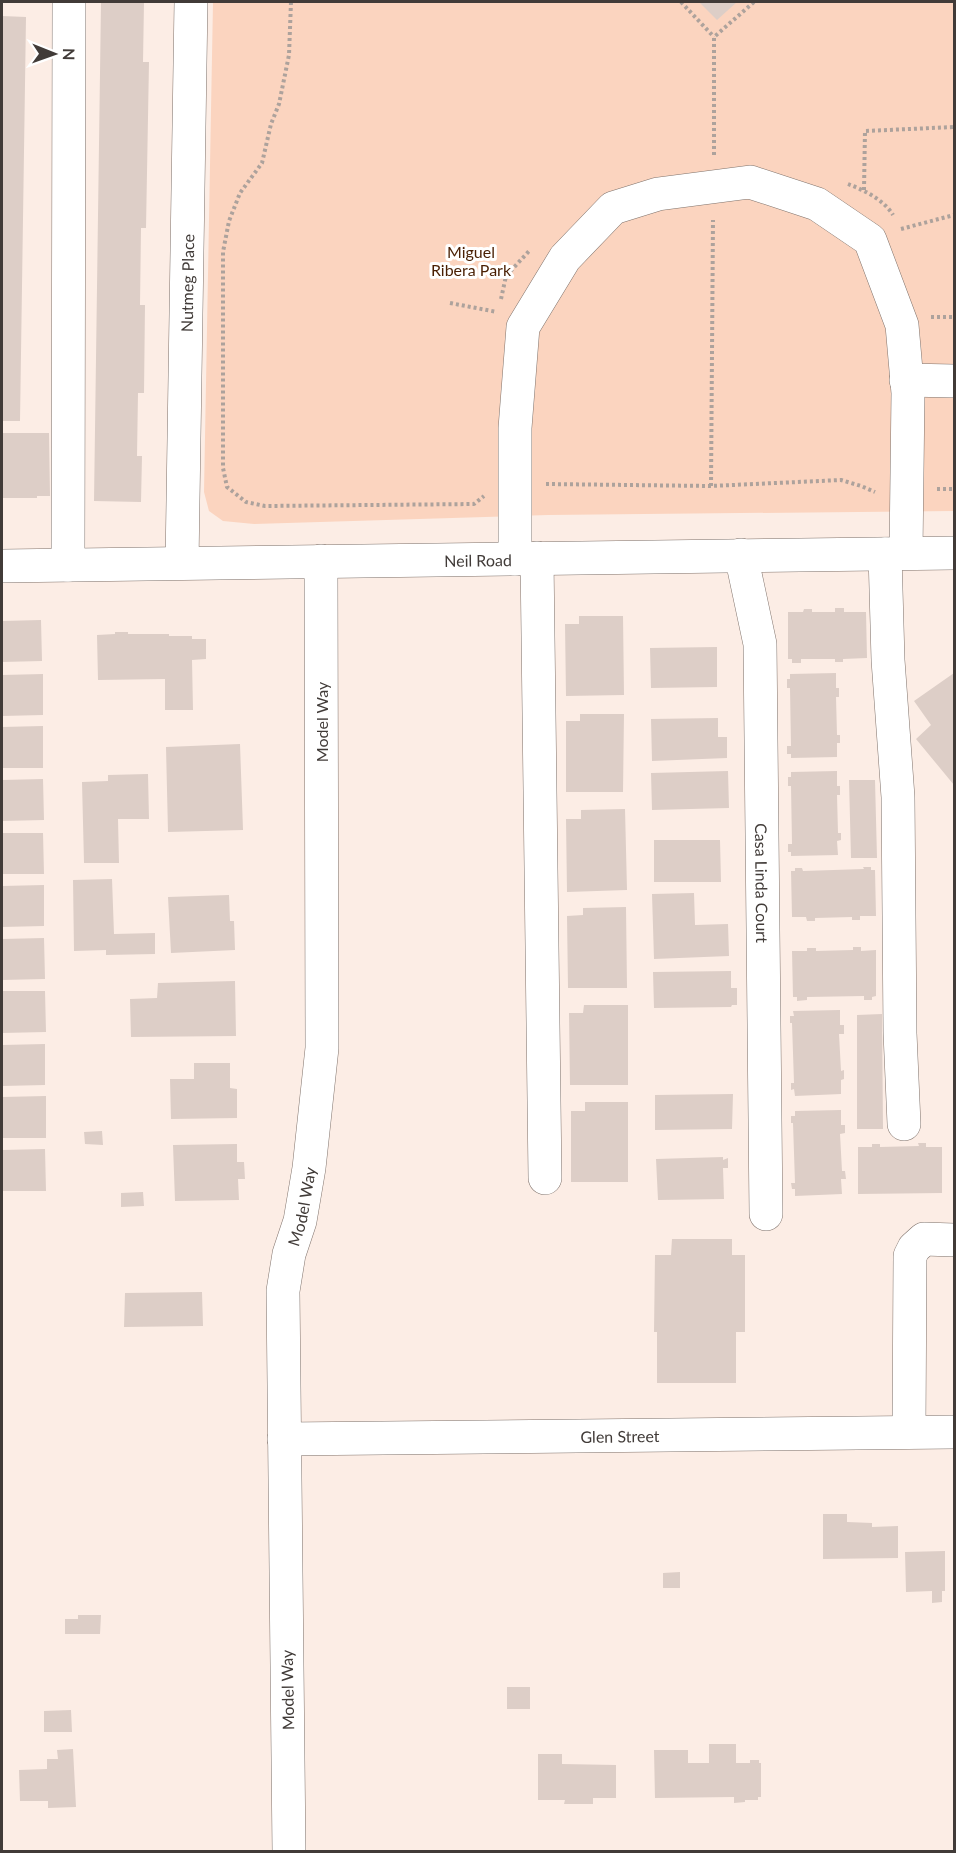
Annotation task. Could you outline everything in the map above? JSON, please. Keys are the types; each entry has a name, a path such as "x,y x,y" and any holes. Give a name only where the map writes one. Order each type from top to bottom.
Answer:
{"street":[{"path":"68,565 69,2"},
{"name":"Nutmeg Place","path":"182,563 191,2"},
{"path":"545,1178 526,558 514,428 523,327 565,258 613,208 658,194 713,165 750,182 817,204 870,240 902,325 908,422 895,554 888,660 898,797 900,1033 904,1124"},
{"path":"906,380 954,381"},
{"name":"Neil Road","path":"2,566 954,553"},
{"name":"Casa Linda Court","path":"741,555 760,644 766,1214"},
{"name":"Model Way","path":"289,1851 283,1292 289,1254 300,1221 309,1168 322,1048 321,561"},
{"path":"909,1432 910,1256 914,1248 924,1239 954,1240"},
{"name":"Glen Street","path":"284,1439 954,1432"}],"path":[{"path":"291,2 289,55 279,104 262,163 240,193 229,221 223,252 223,468 227,487 246,502 265,506 474,504 484,496 486,489"},
{"path":"681,2 714,37 711,486"},
{"path":"714,37 754,2"},
{"path":"864,190 865,131 954,127"},
{"path":"847,183 864,190 890,210 895,219"},
{"path":"904,238 901,229 954,215"},
{"path":"495,320 506,276 535,244"},
{"path":"450,303 497,312"},
{"path":"924,317 954,317"},
{"path":"544,484 711,486 841,480 878,494"}],"green space":[{"name":"Miguel Ribera Park","path":"213,2 954,2 954,511 548,515 254,524 223,521 209,511 204,492"}],"building":[{"path":"101,2 144,2 143,62 149,62 146,228 141,228 140,305 145,305 144,393 138,393 137,456 142,456 141,502 94,501"},
{"path":"699,2 737,2 717,20"},
{"path":"2,16 26,17 20,421 2,421"},
{"path":"2,433 49,433 50,496 2,498"},
{"path":"835,608 844,608 844,612 866,612 867,658 843,659 843,662 835,662 835,659 801,659 801,663 792,663 792,659 788,659 788,612 803,612 804,609 812,609 812,612 835,612"},
{"path":"579,616 623,616 624,695 566,696 565,624 579,624"},
{"path":"41,620 42,661 2,662 2,621"},
{"path":"115,632 169,634 169,636 192,636 192,639 206,639 206,659 192,660 193,710 165,710 165,679 98,680 97,635 115,634"},
{"path":"717,647 717,687 651,688 650,648"},
{"path":"836,673 836,688 839,688 839,697 836,697 837,735 840,735 840,743 837,743 837,757 791,758 791,754 787,754 787,746 791,746 790,688 787,688 787,679 790,679 790,674"},
{"path":"954,673 954,785 916,739 931,725 914,701"},
{"path":"43,674 43,715 2,716 2,675"},
{"path":"580,714 624,714 623,792 566,792 566,721 580,721"},
{"path":"718,718 718,737 727,737 727,758 652,761 651,719"},
{"path":"43,726 43,768 2,768 2,727"},
{"path":"240,744 243,830 168,832 166,747"},
{"path":"728,771 729,808 652,810 651,773"},
{"path":"837,771 837,786 840,786 840,795 837,795 838,833 841,833 841,840 837,841 838,855 791,856 791,852 788,852 788,844 792,844 791,786 788,786 788,777 791,777 791,772"},
{"path":"148,774 149,819 118,819 119,863 84,863 82,782 108,781 108,775"},
{"path":"43,779 44,820 2,821 2,780"},
{"path":"849,780 875,780 877,858 851,858"},
{"path":"625,809 627,890 567,892 566,819 581,819 581,810"},
{"path":"2,833 43,833 44,874 2,874"},
{"path":"654,840 720,840 721,882 654,882"},
{"path":"863,867 871,867 871,870 875,870 876,916 860,916 860,920 852,920 852,917 815,918 815,921 807,921 806,917 792,917 791,871 795,871 795,868 802,868 803,871 864,869"},
{"path":"112,879 114,934 155,933 155,954 106,955 106,950 74,951 73,880"},
{"path":"44,885 44,926 2,927 2,886"},
{"path":"694,893 695,925 728,924 729,956 654,959 652,894"},
{"path":"229,895 230,921 234,921 235,950 171,953 168,897"},
{"path":"626,907 627,988 568,988 567,916 583,915 583,908"},
{"path":"44,938 45,979 2,980 2,939"},
{"path":"853,947 861,947 861,951 876,950 876,996 872,997 872,1000 864,1000 864,996 807,997 807,1000 797,1001 797,997 793,997 792,951 807,951 807,948 816,948 816,951 853,950"},
{"path":"731,971 731,988 737,988 737,1005 654,1008 653,972"},
{"path":"235,981 236,1036 131,1037 130,999 157,998 158,983"},
{"path":"2,991 45,991 46,1032 2,1033"},
{"path":"584,1005 628,1005 628,1085 570,1085 569,1013 583,1013"},
{"path":"840,1010 840,1025 844,1025 844,1034 839,1034 841,1071 844,1070 841,1094 795,1096 794,1089 791,1090 791,1083 794,1083 790,1016 794,1016 793,1011"},
{"path":"882,1014 883,1129 857,1129 857,1015"},
{"path":"45,1044 45,1085 2,1086 2,1045"},
{"path":"194,1063 230,1063 230,1088 237,1089 237,1118 171,1119 170,1079 194,1079"},
{"path":"733,1094 732,1129 655,1130 655,1095"},
{"path":"46,1096 46,1138 2,1138 2,1097"},
{"path":"585,1102 628,1102 628,1182 571,1182 571,1111 585,1111"},
{"path":"841,1110 841,1125 845,1125 845,1133 840,1134 842,1171 845,1171 846,1179 841,1179 842,1194 795,1196 795,1189 792,1189 791,1183 795,1183 791,1116 795,1116 795,1111"},
{"path":"102,1131 103,1145 85,1144 84,1132"},
{"path":"918,1143 926,1143 926,1147 942,1147 942,1193 858,1194 858,1147 872,1147 872,1144 880,1144 880,1147 919,1146"},
{"path":"237,1144 237,1162 244,1162 245,1179 238,1179 239,1200 175,1201 173,1145"},
{"path":"45,1149 46,1191 2,1191 2,1150"},
{"path":"723,1157 723,1160 728,1158 728,1168 723,1168 724,1199 658,1200 656,1159"},
{"path":"143,1192 144,1206 121,1207 121,1193"},
{"path":"672,1239 732,1239 732,1255 745,1255 745,1332 736,1332 736,1383 657,1383 657,1332 654,1332 655,1255 671,1255"},
{"path":"202,1292 203,1326 124,1327 125,1293"},
{"path":"823,1514 847,1514 847,1522 872,1523 872,1527 898,1526 898,1558 823,1559"},
{"path":"945,1551 945,1591 942,1591 942,1602 932,1603 932,1591 906,1592 905,1552"},
{"path":"680,1572 680,1588 663,1588 663,1573"},
{"path":"78,1615 101,1615 100,1634 65,1634 65,1619 78,1619"},
{"path":"507,1687 530,1687 530,1709 507,1709"},
{"path":"71,1710 72,1732 44,1732 44,1711"},
{"path":"709,1744 736,1744 736,1763 750,1763 750,1760 759,1760 761,1763 761,1797 758,1797 758,1800 734,1803 734,1797 655,1798 654,1750 688,1750 688,1763 709,1763"},
{"path":"73,1749 76,1807 48,1808 48,1801 20,1801 19,1770 47,1769 47,1759 58,1759 57,1750"},
{"path":"538,1754 562,1754 562,1764 616,1765 616,1798 593,1798 593,1804 564,1804 565,1800 538,1800"}]}
